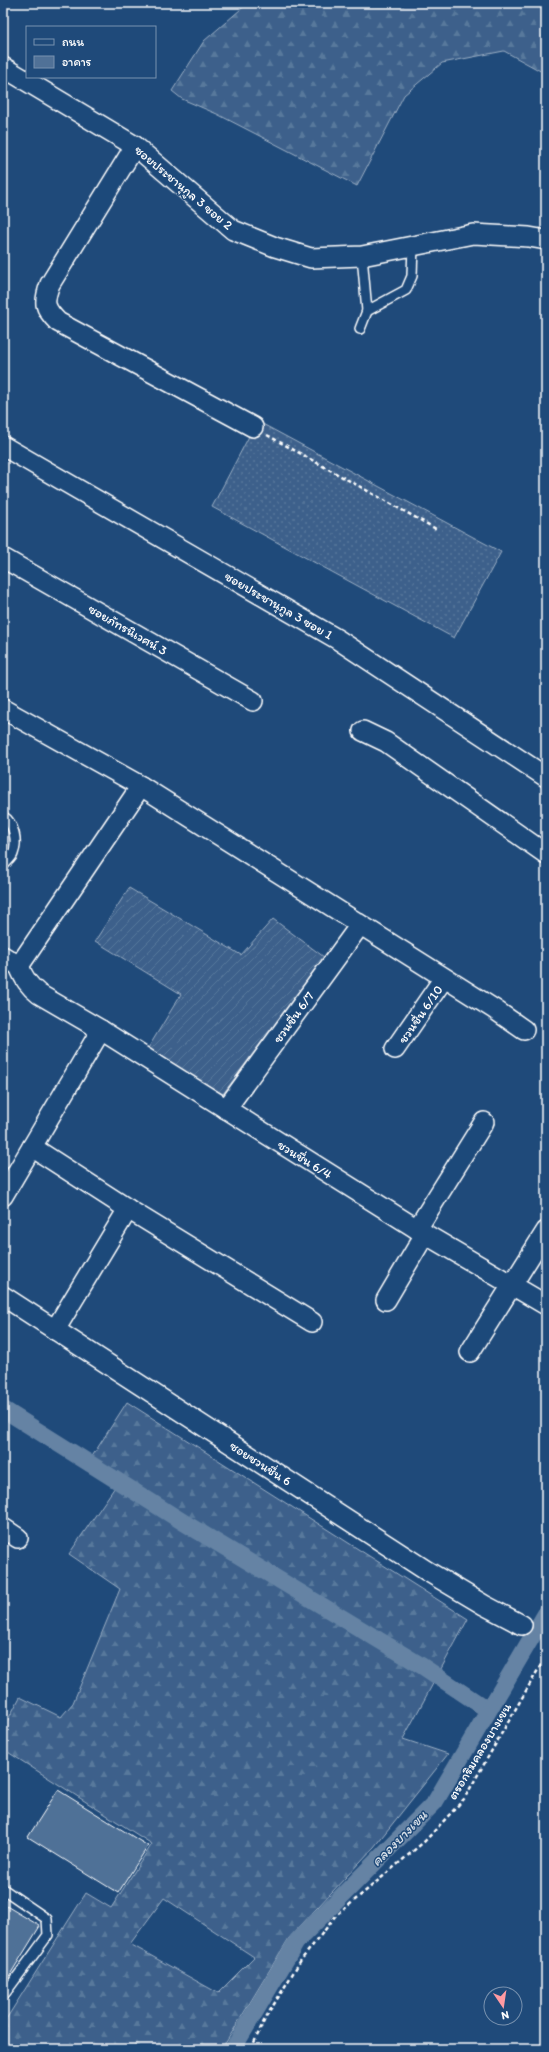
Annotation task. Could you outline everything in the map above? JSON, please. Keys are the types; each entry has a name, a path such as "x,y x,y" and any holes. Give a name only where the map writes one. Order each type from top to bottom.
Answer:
{"street":[{"name":"ซอยประชานุกูล 3 ซอย 2","path":"3,67 118,134 135,146 233,230 275,247 311,258 362,256 473,234 529,237 546,240"},
{"path":"135,146 50,284 45,298 48,312 58,322 253,427"},
{"name":"ซอยประชานุกูล 3 ซอย 1","path":"3,446 337,639 546,777"},
{"name":"ซอยภัทรนิเวศน์ 3","path":"3,558 253,701"},
{"path":"3,709 141,786 524,1030"},
{"path":"363,731 386,742 546,854"},
{"path":"3,956 19,966 141,786"},
{"name":"ชวนชื่น 6/7","path":"226,1109 360,925"},
{"name":"ชวนชื่น 6/4","path":"19,966 24,979 30,987 101,1030 421,1232 546,1304"},
{"name":"ชวนชื่น 6/10","path":"395,1049 444,978"},
{"path":"3,1196 101,1030"},
{"path":"386,1300 421,1232 484,1122"},
{"path":"32,1147 128,1209 312,1322"},
{"path":"55,1330 128,1209"},
{"path":"470,1352 546,1230"},
{"name":"ซอยชวนชื่น 6","path":"3,1296 427,1571 484,1605 522,1625"}],"lane":[{"path":"367,311 406,290 412,276 413,245"},
{"path":"360,329 367,311 362,256"},
{"path":"3,816 8,819 16,836 13,854 3,866"},
{"path":"3,1888 47,1919 48,1935 3,1996"}],"path":[{"path":"253,427 438,530"},
{"name":"ตรอกริมคลองบางเขน","path":"251,2049 266,2019 301,1960 336,1916 425,1841 464,1799 546,1656"}],"green space":[{"path":"248,3 546,3 546,74 504,51 442,63 404,95 357,186 217,114 182,99 172,91 204,41"},
{"path":"257,421 501,552 454,638 212,507"},
{"path":"129,888 241,955 273,919 324,957 223,1094 147,1050 181,994 95,941"},
{"path":"127,1402 468,1619 403,1739 448,1754 374,1847 289,1938 222,2049 3,2049 3,2024 86,1893 111,1908 152,1844 3,1749 3,1729 20,1697 61,1717 73,1703 120,1589 69,1554 117,1484 84,1469","holes":["164,1898 254,1957 218,1993 130,1944"]}],"building":[{"path":"58,1790 148,1846 118,1893 28,1837"},
{"path":"3,1904 40,1926 3,1986"}],"waterway":[{"path":"3,1409 183,1522 422,1666 488,1710"},
{"name":"คลองบางเขน","path":"233,2049 297,1941 435,1802 546,1613"}]}
